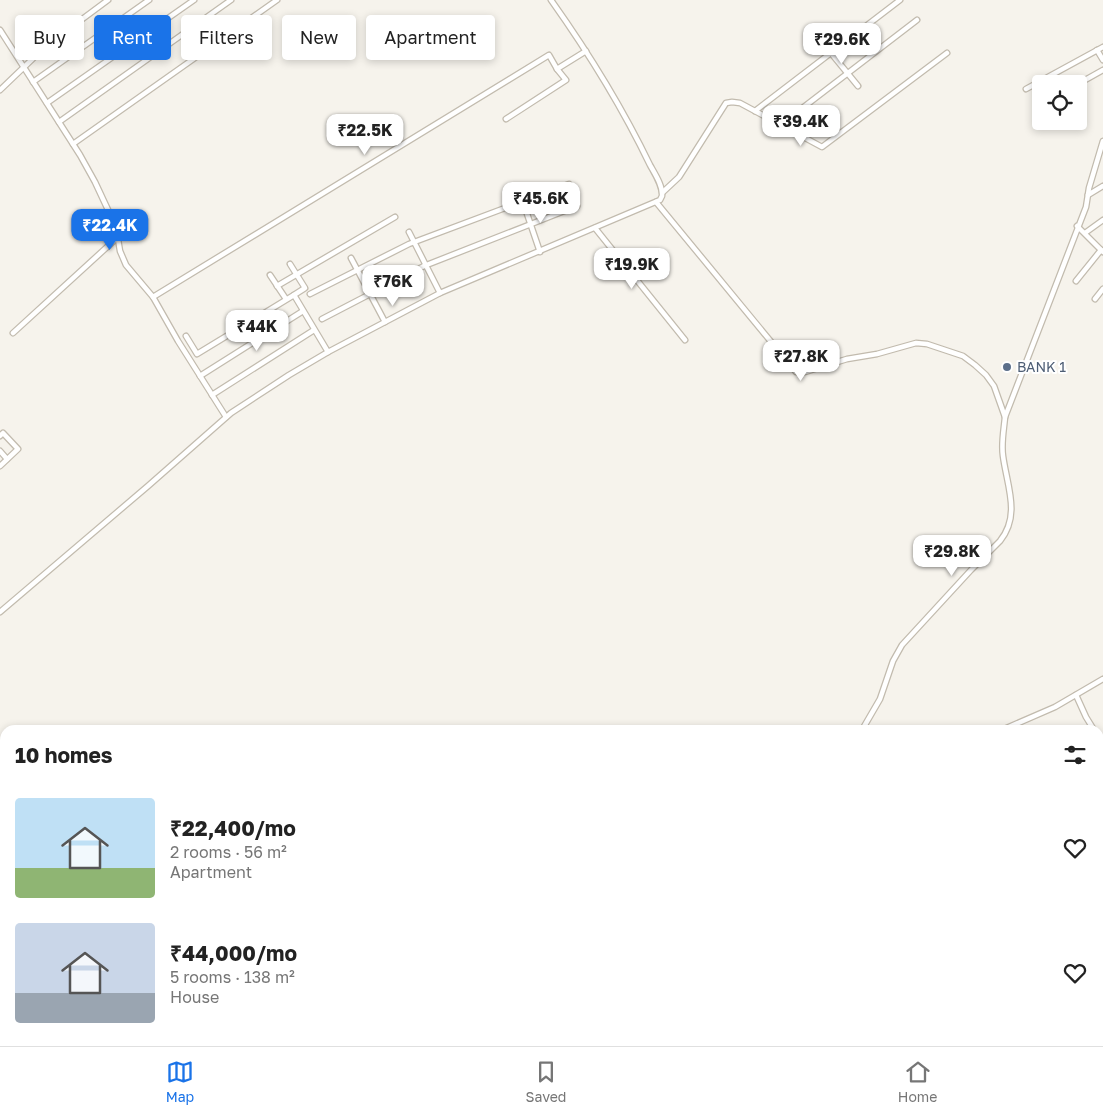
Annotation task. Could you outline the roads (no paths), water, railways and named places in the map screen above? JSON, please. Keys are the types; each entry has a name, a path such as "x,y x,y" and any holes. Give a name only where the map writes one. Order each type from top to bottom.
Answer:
{"street":[{"path":"0,90 46,46 108,0"},
{"path":"33,82 150,0"},
{"path":"47,103 194,0"},
{"path":"210,15 231,0"},
{"path":"256,15 277,0"},
{"path":"551,0 586,51 645,154 663,192"},
{"path":"755,112 900,0"},
{"path":"779,126 917,20"},
{"path":"0,30 95,182 116,227 120,251 126,264 152,296 226,417"},
{"path":"59,122 181,35"},
{"path":"1026,89 1103,47"},
{"path":"1097,50 1103,60"},
{"path":"558,69 586,51"},
{"path":"832,53 858,86"},
{"path":"0,612 141,493 226,417 272,386 328,352 440,293 656,202 663,192 679,177 726,103 740,103 779,126 822,147 947,53"},
{"path":"152,296 549,55 566,80 506,119"},
{"path":"73,144 192,60"},
{"path":"1087,79 1103,70"},
{"path":"865,725 880,699 892,661 902,645 1006,534 1012,515 1003,453 1006,417 1030,350 1060,278 1077,226 1086,207 1103,141"},
{"path":"310,294 414,242 569,184"},
{"path":"1088,195 1103,186"},
{"path":"523,202 540,252"},
{"path":"656,202 796,372 805,372 847,359 877,354 916,343 927,344 963,356 986,374 994,386 1006,417"},
{"path":"322,319 425,265 577,206"},
{"path":"278,286 396,217"},
{"path":"1085,233 1103,220"},
{"path":"1076,282 1102,251 1077,226"},
{"path":"595,228 685,340"},
{"path":"409,232 440,293"},
{"path":"13,333 118,237"},
{"path":"351,258 385,322"},
{"path":"186,336 197,354 305,288 290,264"},
{"path":"270,275 286,299"},
{"path":"1095,299 1103,289"},
{"path":"294,295 328,352"},
{"path":"200,376 303,311"},
{"path":"212,395 314,330"},
{"path":"0,436 3,433 18,449 0,466"},
{"path":"0,451 7,459"},
{"path":"1014,725 1037,716 1103,679"},
{"path":"1076,695 1091,725"}],"place":[{"name":"BANK 1","path":"1007,367"}]}
